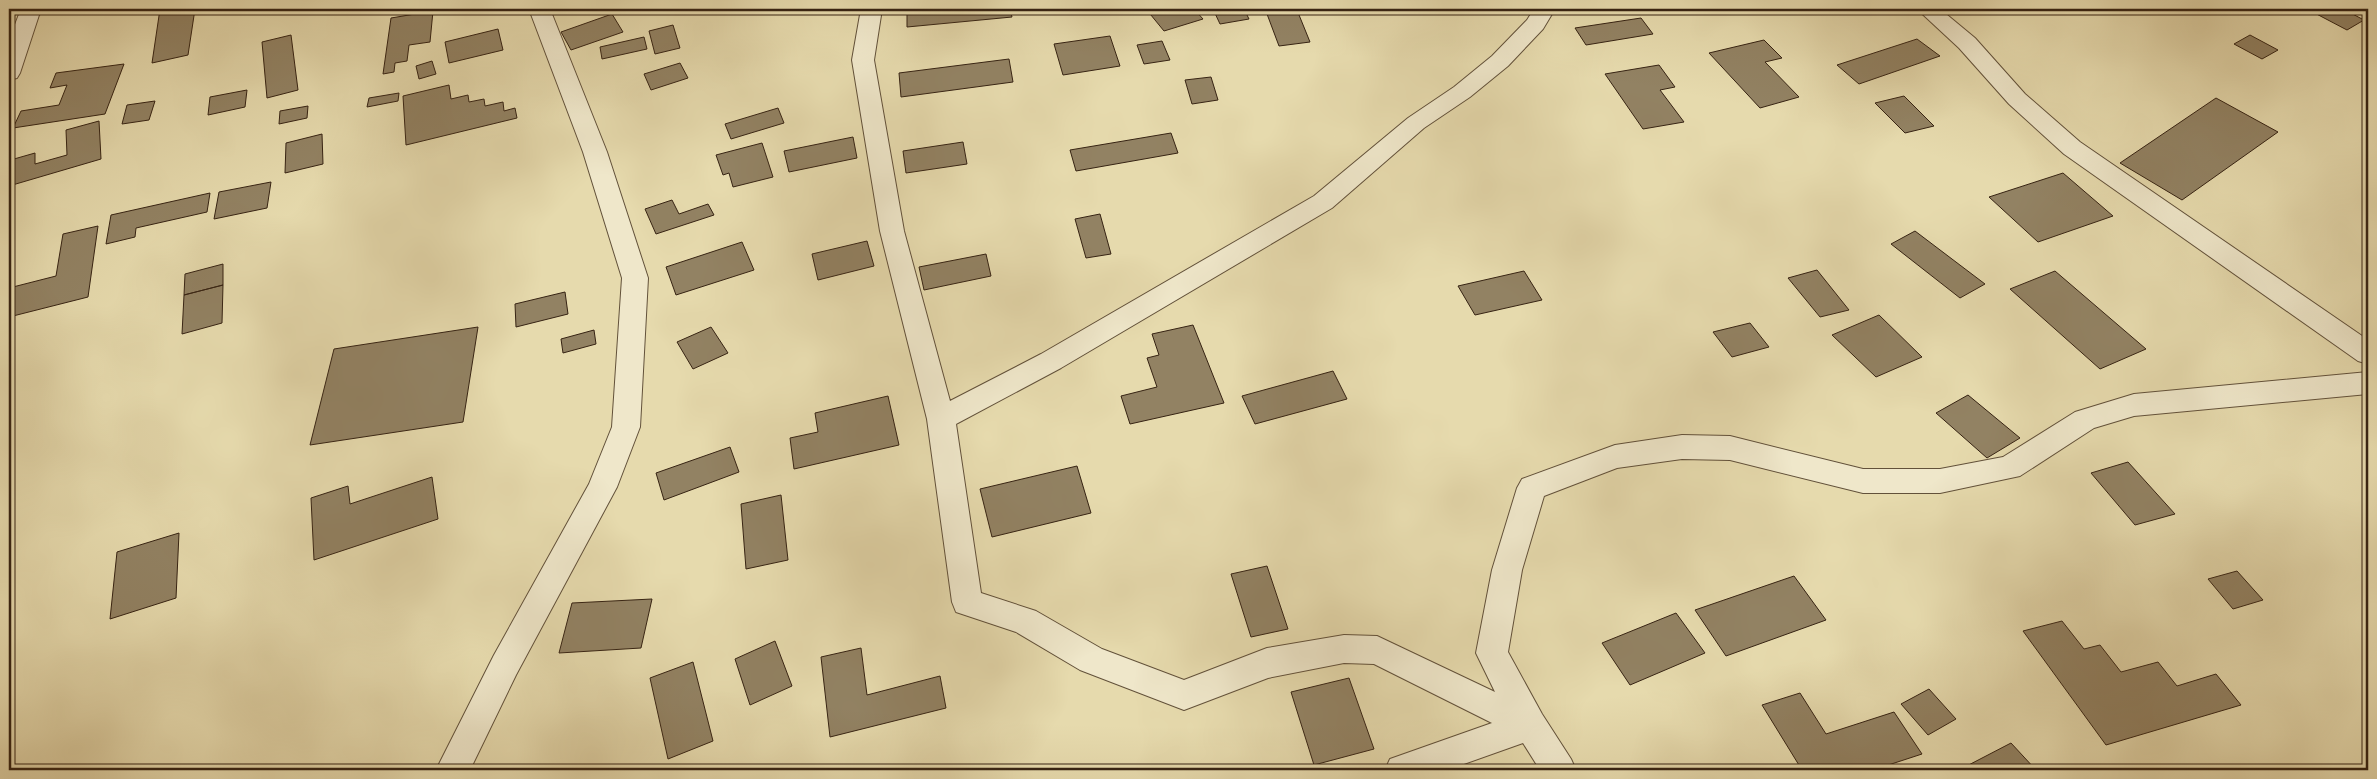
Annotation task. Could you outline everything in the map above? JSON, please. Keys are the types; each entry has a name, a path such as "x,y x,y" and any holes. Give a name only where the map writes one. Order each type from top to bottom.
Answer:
{"street":[{"path":"453,770 505,665 602,487 626,427 635,278 595,152 539,9"},
{"path":"871,9 863,60 892,231 941,419 967,602 1025,621 1091,660 1184,695 1267,662 1344,649 1378,650 1530,725"},
{"path":"941,419 1051,361 1323,202 1416,123 1462,92 1500,61 1535,24 1544,9"},
{"path":"1927,9 1967,43 2018,99 2072,148 2368,354"},
{"path":"9,72 24,13"},
{"path":"1559,770 1530,725 1492,653 1507,570 1532,488 1615,457 1682,447 1730,448 1863,481 1940,481 2010,468 2085,420 2134,405 2368,383"},
{"path":"1402,770 1530,725"}],"building":[{"path":"160,9 195,9 188,55 152,63"},
{"path":"907,9 1010,9 1012,17 907,27"},
{"path":"1146,9 1194,9 1203,19 1164,31"},
{"path":"1213,9 1244,9 1249,19 1220,24"},
{"path":"2307,9 2343,9 2364,20 2347,30"},
{"path":"1297,10 1310,42 1279,46 1267,14"},
{"path":"433,11 430,42 409,45 407,61 395,63 394,72 383,74 391,18"},
{"path":"612,14 623,32 571,50 561,32"},
{"path":"1641,18 1653,34 1586,45 1575,28"},
{"path":"673,25 680,48 655,54 649,31"},
{"path":"498,29 503,50 449,63 445,42"},
{"path":"291,35 298,90 267,98 262,42"},
{"path":"2250,35 2278,50 2262,59 2234,44"},
{"path":"1110,36 1120,66 1063,75 1054,44"},
{"path":"644,37 647,49 602,59 600,47"},
{"path":"1917,39 1940,56 1859,84 1837,65"},
{"path":"1764,40 1782,58 1765,62 1799,97 1760,108 1709,53"},
{"path":"1162,41 1170,60 1144,64 1137,45"},
{"path":"1009,59 1013,82 901,97 899,73"},
{"path":"432,61 436,74 419,79 416,66"},
{"path":"680,63 688,78 651,90 644,74"},
{"path":"124,64 105,114 13,128 21,111 59,105 67,85 50,88 56,73"},
{"path":"1659,65 1675,87 1660,90 1684,122 1643,129 1605,74"},
{"path":"1211,77 1218,100 1192,104 1185,80"},
{"path":"449,85 451,99 468,95 469,102 484,99 485,106 503,102 504,111 515,108 517,118 406,145 403,96"},
{"path":"247,90 245,107 208,115 210,97"},
{"path":"399,93 398,101 367,107 369,98"},
{"path":"1904,96 1934,126 1905,133 1875,103"},
{"path":"2216,98 2278,132 2182,200 2120,163"},
{"path":"155,101 149,120 122,124 127,105"},
{"path":"308,106 307,118 279,124 280,111"},
{"path":"778,108 784,123 731,139 725,124"},
{"path":"99,121 101,159 9,186 9,172 14,170 14,159 35,153 35,164 67,155 66,130"},
{"path":"1171,133 1178,153 1076,171 1070,150"},
{"path":"322,134 323,164 285,173 286,143"},
{"path":"853,137 857,158 789,172 784,151"},
{"path":"963,142 967,164 906,173 903,151"},
{"path":"762,143 773,177 733,187 729,173 723,175 716,155"},
{"path":"2063,173 2113,216 2038,242 1989,197"},
{"path":"271,182 267,208 214,219 219,192"},
{"path":"210,193 207,212 136,228 135,237 106,244 111,215"},
{"path":"672,200 679,214 708,204 714,215 656,234 645,209"},
{"path":"1100,214 1111,254 1086,258 1075,219"},
{"path":"98,226 88,297 9,317 9,288 56,276 63,234"},
{"path":"1915,231 1985,284 1960,298 1891,244"},
{"path":"867,241 874,266 818,280 812,254"},
{"path":"742,242 754,270 676,295 666,267"},
{"path":"986,254 991,276 924,290 919,267"},
{"path":"223,264 223,285 184,295 185,274"},
{"path":"1817,270 1849,310 1820,317 1788,278"},
{"path":"1524,271 1542,300 1475,315 1458,286"},
{"path":"2055,271 2146,349 2100,369 2010,289"},
{"path":"223,285 222,323 182,334 184,295"},
{"path":"565,292 568,314 516,327 515,304"},
{"path":"1879,315 1922,357 1876,377 1832,335"},
{"path":"1750,323 1769,347 1732,357 1713,332"},
{"path":"1193,325 1224,403 1130,424 1121,396 1157,387 1147,358 1159,355 1152,334"},
{"path":"478,327 463,422 310,445 334,349"},
{"path":"711,327 728,353 693,369 677,342"},
{"path":"594,330 596,344 563,353 561,339"},
{"path":"1333,371 1347,399 1255,424 1242,396"},
{"path":"1968,395 2020,438 1987,458 1936,413"},
{"path":"888,396 899,445 794,469 790,438 818,432 815,413"},
{"path":"730,447 739,472 664,500 656,473"},
{"path":"2128,462 2175,514 2135,525 2091,473"},
{"path":"1077,466 1091,513 992,537 980,489"},
{"path":"432,477 438,519 314,560 311,498 348,486 350,504"},
{"path":"781,495 788,560 746,569 741,504"},
{"path":"179,533 176,598 110,619 117,552"},
{"path":"1267,566 1288,629 1251,637 1231,574"},
{"path":"2237,571 2263,600 2233,609 2208,579"},
{"path":"1794,576 1826,620 1726,656 1695,610"},
{"path":"652,599 641,648 559,653 572,603"},
{"path":"1676,613 1705,653 1630,685 1602,643"},
{"path":"2062,621 2084,649 2100,645 2121,672 2158,662 2177,686 2216,674 2241,705 2106,745 2023,631"},
{"path":"775,641 792,686 750,705 735,659"},
{"path":"861,648 867,695 940,676 946,708 830,737 821,657"},
{"path":"693,662 713,741 668,759 650,678"},
{"path":"1349,678 1374,749 1314,765 1291,692"},
{"path":"1929,689 1956,719 1928,735 1901,704"},
{"path":"1800,693 1826,734 1894,712 1922,754 1873,770 1802,770 1762,705"},
{"path":"2011,743 2036,770 1959,770"}]}
